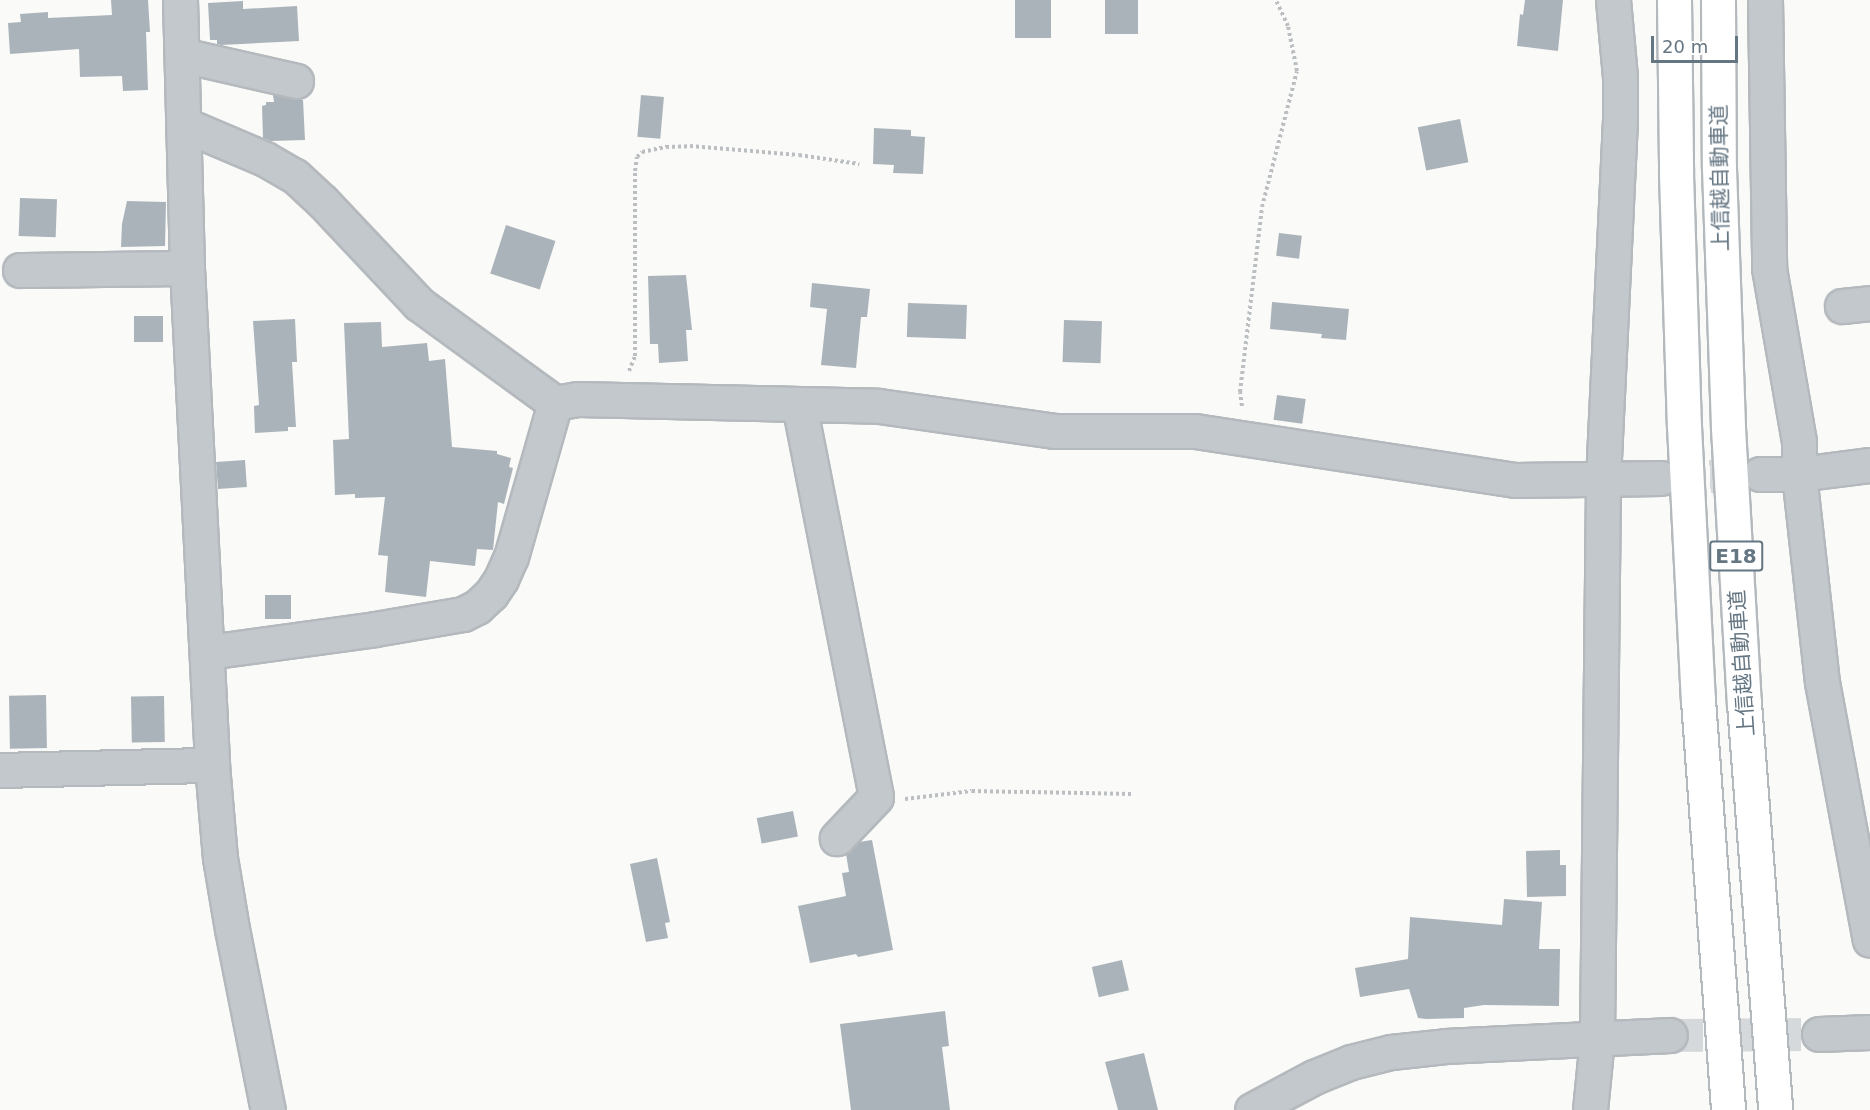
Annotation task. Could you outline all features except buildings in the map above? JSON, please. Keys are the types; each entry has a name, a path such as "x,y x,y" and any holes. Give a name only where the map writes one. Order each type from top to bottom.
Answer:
{"highway":[{"name":"上信越自動車道","path":"1674,0 1676,174 1687,486 1698,700 1728,1110"},
{"name":"上信越自動車道","path":"1718,0 1719,168 1728,428 1745,715 1775,1110"}],"street":[{"path":"180,0 187,268 212,765 220,858 268,1110"},
{"path":"1590,1110 1597,1038 1603,480 1620,118 1620,77 1613,0"},
{"path":"1766,0 1769,268 1799,441 1799,474 1822,682 1870,940"},
{"path":"182,55 296,81"},
{"path":"185,125 266,159 295,176 322,201 419,304 555,403 578,399 879,406 1054,431 1195,431 1515,480 1660,478"},
{"path":"20,270 187,268"},
{"path":"208,652 375,629 463,614 477,607 491,594 511,557 555,403"},
{"path":"799,404 876,797 837,838"},
{"path":"1760,474 1799,474 1870,465"},
{"path":"0,770 212,765"},
{"path":"1819,1034 1870,1032"},
{"path":"1252,1110 1314,1077 1351,1062 1391,1052 1446,1046 1670,1035"}],"path":[{"path":"1244,439 1246,428 1240,392 1262,207 1297,71 1288,26 1276,0"},
{"path":"622,400 626,378 635,356 635,171 637,158 642,152 666,147 690,146 798,155 859,164"},
{"path":"876,797 892,800 972,791 1132,794"}],"tunnel":[{"path":"1661,478 1758,474"},
{"path":"1670,1035 1819,1034"}]}
